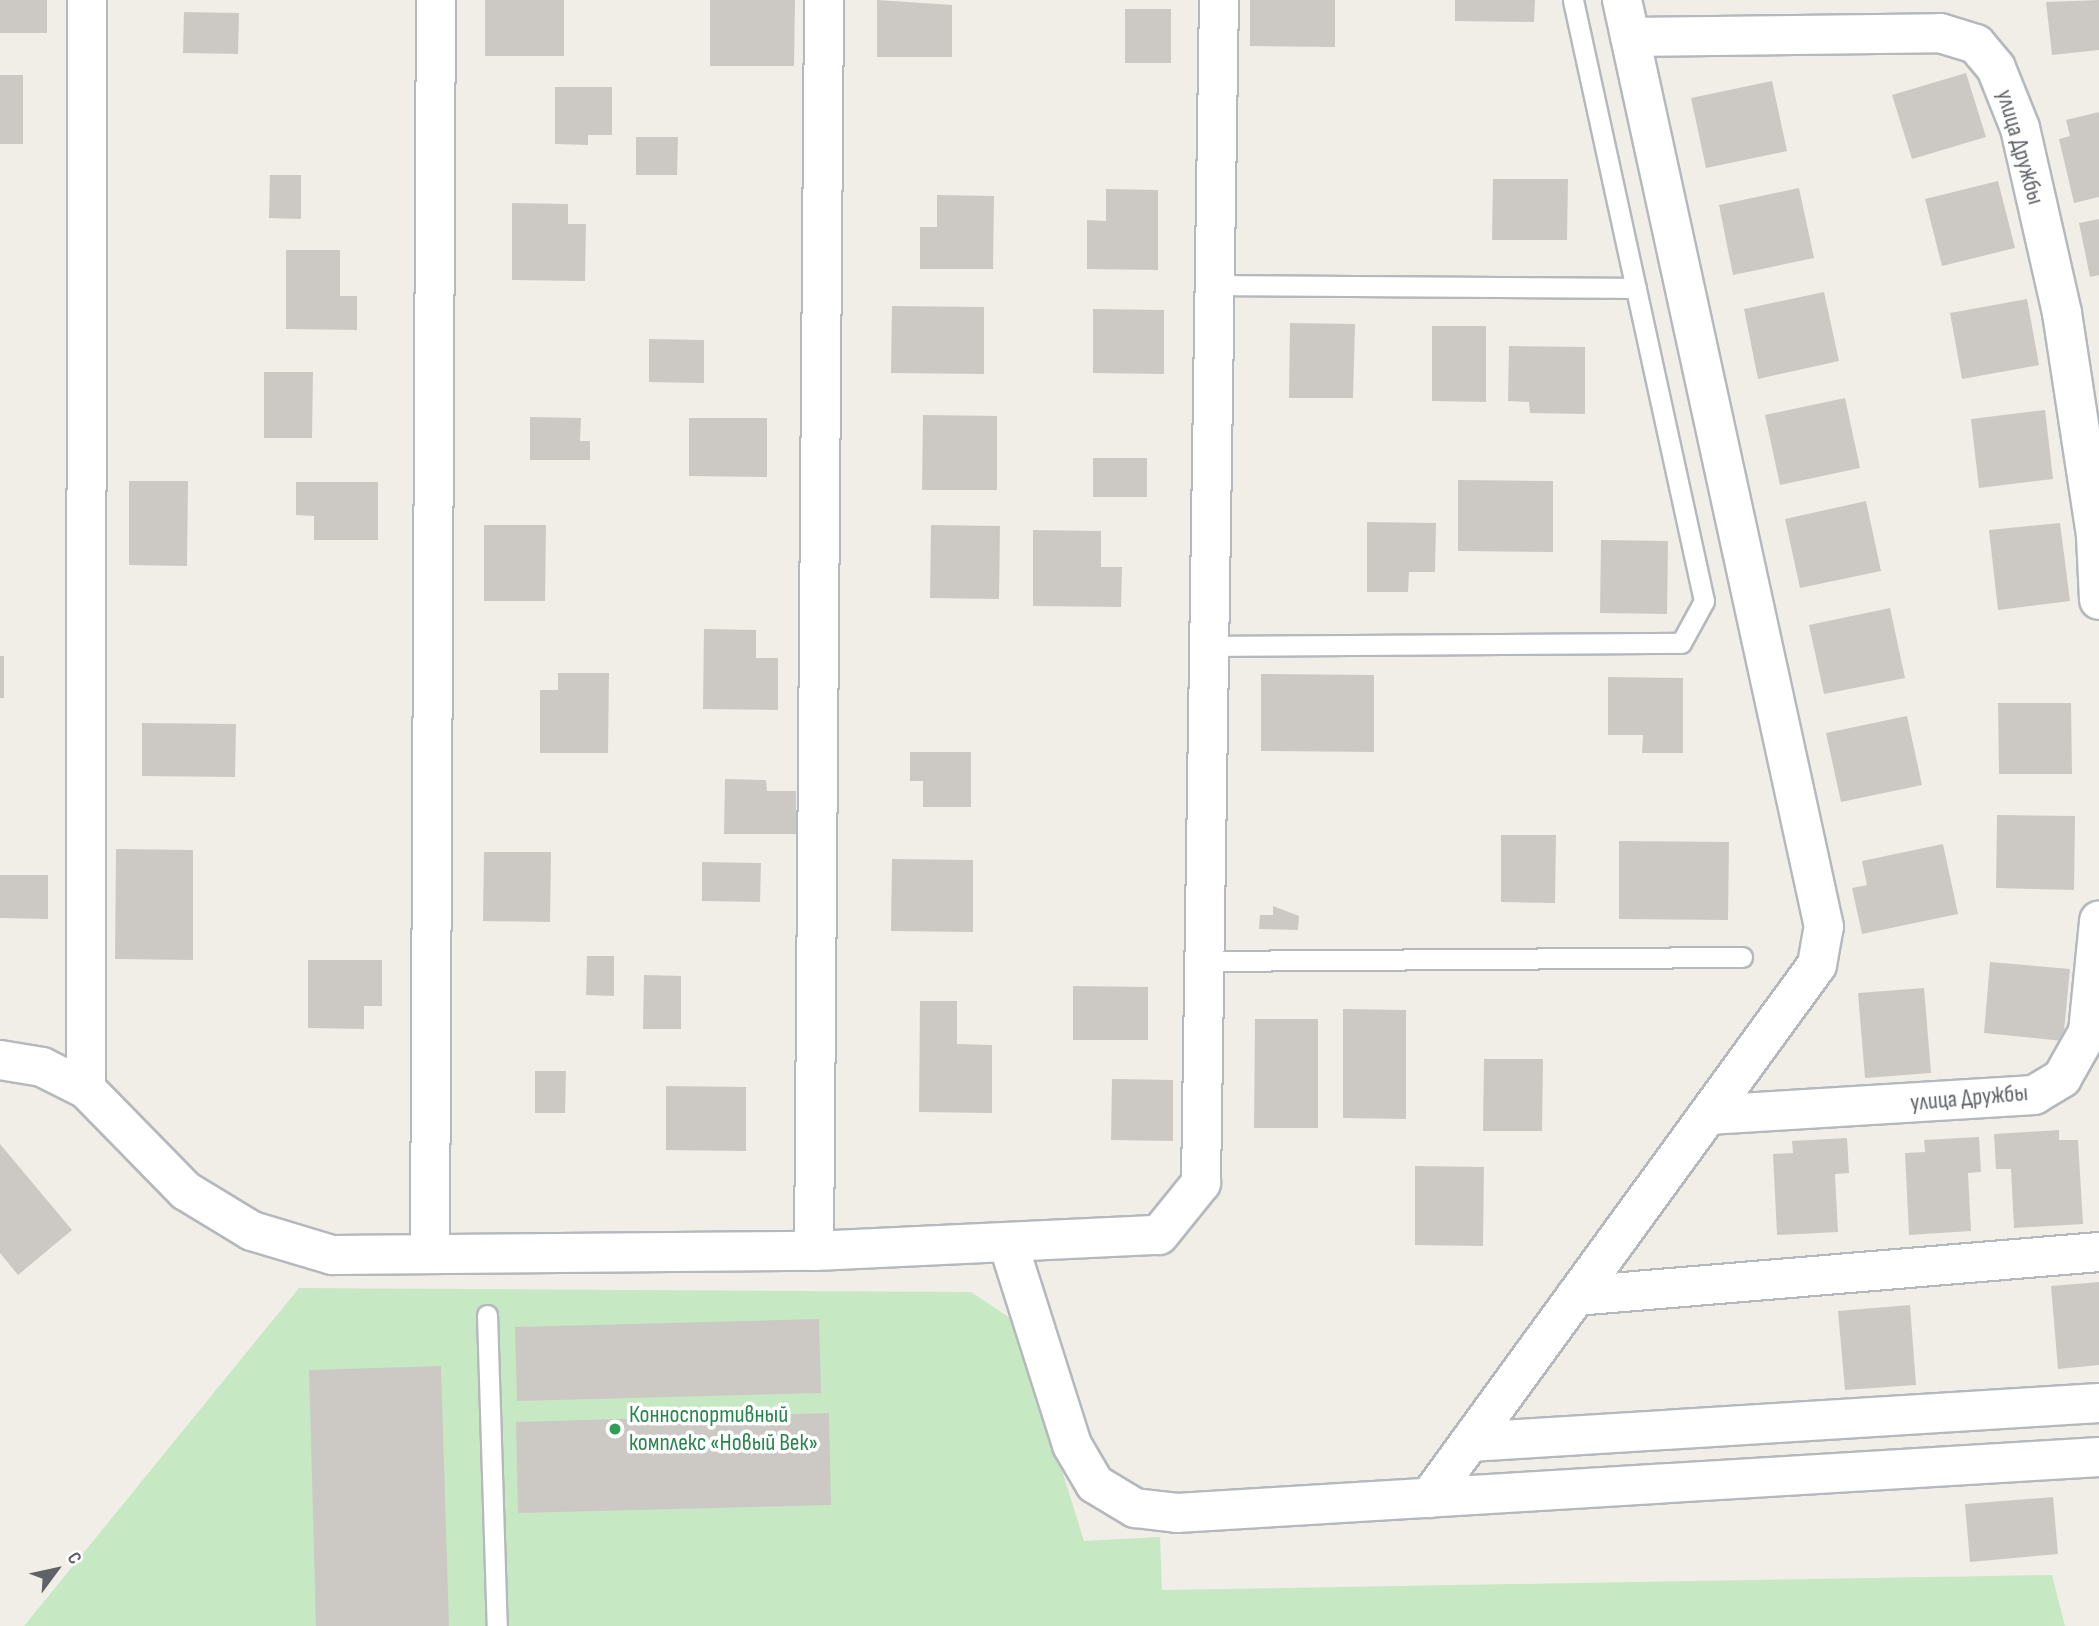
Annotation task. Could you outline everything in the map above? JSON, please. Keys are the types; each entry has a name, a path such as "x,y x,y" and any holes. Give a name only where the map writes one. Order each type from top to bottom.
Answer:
{"street":[{"path":"86,1089 87,0"},
{"path":"430,1252 436,0"},
{"path":"814,1251 824,0"},
{"path":"0,1060 41,1068 86,1089 186,1191 252,1231 332,1255 430,1252 814,1251 1159,1236 1201,1183 1219,0"},
{"path":"1429,1498 1817,965 1824,927 1622,0"},
{"name":"улица Дружбы","path":"1630,37 1940,33 1976,44 1996,68 2020,128 2062,313 2096,536 2099,600"},
{"name":"улица Дружбы","path":"1708,1115 2034,1095 2063,1078 2088,1032 2099,922"},
{"path":"1008,1242 1072,1445 1095,1485 1135,1508 1177,1513 2099,1457"},
{"path":"1576,1296 2099,1252"},
{"path":"1470,1442 2099,1403"}],"lane":[{"path":"1210,646 1681,643 1704,601 1573,0"},
{"path":"1215,285 1636,288"},
{"path":"1205,961 1742,957"},
{"path":"487,1315 497,1626"}],"green space":[{"name":"Конноспортивный комплекс «Новый Век»","path":"299,1288 971,1292 1016,1322 1084,1541 1160,1537 1162,1590 2052,1575 2065,1626 24,1626"}],"building":[{"path":"0,0 47,0 47,33 0,33"},
{"path":"485,0 564,0 564,56 485,56"},
{"path":"710,0 795,0 794,66 710,66"},
{"path":"877,0 952,5 952,57 877,57"},
{"path":"1250,0 1335,0 1335,47 1250,46"},
{"path":"1455,0 1535,0 1534,22 1455,21"},
{"path":"2099,0 2099,50 2052,55 2046,2"},
{"path":"1125,9 1171,9 1171,63 1125,63"},
{"path":"184,12 239,13 238,54 183,53"},
{"path":"1966,73 1986,137 1912,159 1892,95"},
{"path":"0,75 23,75 23,144 0,144"},
{"path":"1772,81 1787,151 1706,168 1691,98"},
{"path":"555,87 612,87 612,135 588,135 588,145 555,144"},
{"path":"2099,112 2099,197 2074,203 2059,139 2070,136 2066,120"},
{"path":"636,137 678,137 677,175 636,175"},
{"path":"270,175 301,175 301,219 269,218"},
{"path":"1493,179 1568,179 1567,240 1492,240"},
{"path":"1998,181 2015,248 1942,266 1925,199"},
{"path":"1799,188 1814,258 1733,275 1719,205"},
{"path":"1106,189 1158,190 1158,270 1087,269 1087,220 1106,221"},
{"path":"937,195 994,196 993,269 920,269 920,227 937,227"},
{"path":"512,203 568,204 568,224 586,224 585,281 512,280"},
{"path":"2099,219 2099,275 2090,277 2079,223"},
{"path":"286,250 340,250 340,296 357,296 357,330 286,329"},
{"path":"1824,292 1839,361 1758,379 1744,309"},
{"path":"2027,299 2039,365 1962,379 1950,313"},
{"path":"892,306 984,307 984,374 891,373"},
{"path":"1093,309 1164,310 1164,374 1093,373"},
{"path":"1290,323 1355,324 1353,398 1289,398"},
{"path":"1432,326 1486,326 1486,402 1432,401"},
{"path":"649,339 704,340 704,383 649,382"},
{"path":"1509,346 1585,347 1585,414 1530,413 1529,402 1508,401"},
{"path":"264,372 313,372 312,438 264,438"},
{"path":"1845,398 1860,468 1780,485 1765,415"},
{"path":"2045,410 2053,479 1979,488 1971,419"},
{"path":"923,415 997,416 997,490 922,490"},
{"path":"530,417 581,418 580,441 590,441 590,460 530,460"},
{"path":"689,418 767,418 767,477 689,476"},
{"path":"1093,458 1147,458 1147,497 1093,497"},
{"path":"1458,480 1553,481 1553,552 1458,551"},
{"path":"129,481 188,481 187,566 129,565"},
{"path":"296,482 378,482 378,540 314,540 314,516 296,515"},
{"path":"1866,501 1881,571 1800,588 1785,519"},
{"path":"1367,522 1436,523 1435,572 1409,572 1408,592 1367,592"},
{"path":"2060,523 2070,601 1998,610 1989,530"},
{"path":"484,525 546,525 545,601 484,601"},
{"path":"931,525 1000,526 999,599 930,598"},
{"path":"1033,530 1101,531 1101,567 1122,567 1121,607 1033,606"},
{"path":"1601,540 1668,541 1667,614 1600,613"},
{"path":"1890,608 1905,678 1824,694 1809,625"},
{"path":"704,629 756,630 756,658 778,658 778,710 703,709"},
{"path":"0,656 4,656 4,698 0,698"},
{"path":"558,673 609,673 608,753 540,753 540,690 558,690"},
{"path":"1261,674 1374,675 1374,752 1261,751"},
{"path":"1608,677 1683,678 1683,753 1642,753 1643,735 1608,735"},
{"path":"1998,703 2071,703 2072,774 1999,774"},
{"path":"1907,716 1922,785 1841,802 1826,733"},
{"path":"142,723 236,724 235,777 142,776"},
{"path":"910,752 971,752 971,807 923,807 923,781 910,781"},
{"path":"725,779 766,780 767,791 796,791 796,834 724,834"},
{"path":"1997,815 2075,816 2074,890 1996,888"},
{"path":"1501,835 1556,835 1555,903 1501,902"},
{"path":"1619,841 1729,842 1728,920 1619,919"},
{"path":"1943,844 1958,914 1862,934 1852,888 1867,885 1862,861"},
{"path":"116,849 193,850 193,960 115,959"},
{"path":"484,852 551,852 550,922 483,921"},
{"path":"892,859 973,860 973,932 891,931"},
{"path":"702,862 761,863 760,902 702,901"},
{"path":"0,875 48,875 48,919 0,918"},
{"path":"1273,906 1299,916 1298,930 1259,929 1260,915 1273,915"},
{"path":"587,956 614,956 614,996 586,995"},
{"path":"308,960 382,960 382,1006 364,1006 364,1029 308,1028"},
{"path":"1990,962 2070,969 2063,1041 1984,1033"},
{"path":"644,975 681,976 681,1029 643,1029"},
{"path":"1073,986 1148,987 1148,1040 1073,1040"},
{"path":"1924,988 1931,1073 1865,1078 1858,993"},
{"path":"920,1001 957,1001 957,1044 992,1045 992,1113 919,1112"},
{"path":"1343,1009 1406,1010 1406,1119 1343,1118"},
{"path":"1255,1019 1318,1019 1318,1128 1254,1128"},
{"path":"1484,1059 1543,1059 1542,1131 1483,1131"},
{"path":"535,1071 566,1071 565,1113 535,1113"},
{"path":"1112,1079 1173,1080 1173,1141 1111,1140"},
{"path":"666,1086 746,1087 746,1151 666,1150"},
{"path":"2059,1130 2059,1140 2078,1140 2083,1224 2014,1228 2011,1169 1996,1169 1994,1134"},
{"path":"1979,1137 1981,1172 1968,1173 1971,1231 1909,1235 1905,1153 1925,1152 1924,1140"},
{"path":"1847,1138 1849,1173 1835,1174 1838,1232 1777,1235 1773,1154 1793,1153 1792,1141"},
{"path":"0,1144 72,1230 18,1275 0,1253"},
{"path":"1415,1166 1484,1167 1483,1246 1415,1245"},
{"path":"2099,1282 2099,1365 2058,1369 2051,1286"},
{"path":"1910,1305 1916,1385 1845,1390 1838,1311"},
{"path":"819,1319 821,1393 517,1401 515,1327"},
{"path":"441,1366 449,1626 316,1626 309,1370"},
{"path":"829,1413 831,1505 518,1513 516,1422"},
{"path":"2053,1497 2058,1554 1970,1562 1965,1504"}],"place":[{"name":"Конноспортивный комплекс «Новый Век»","path":"615,1429"}]}
